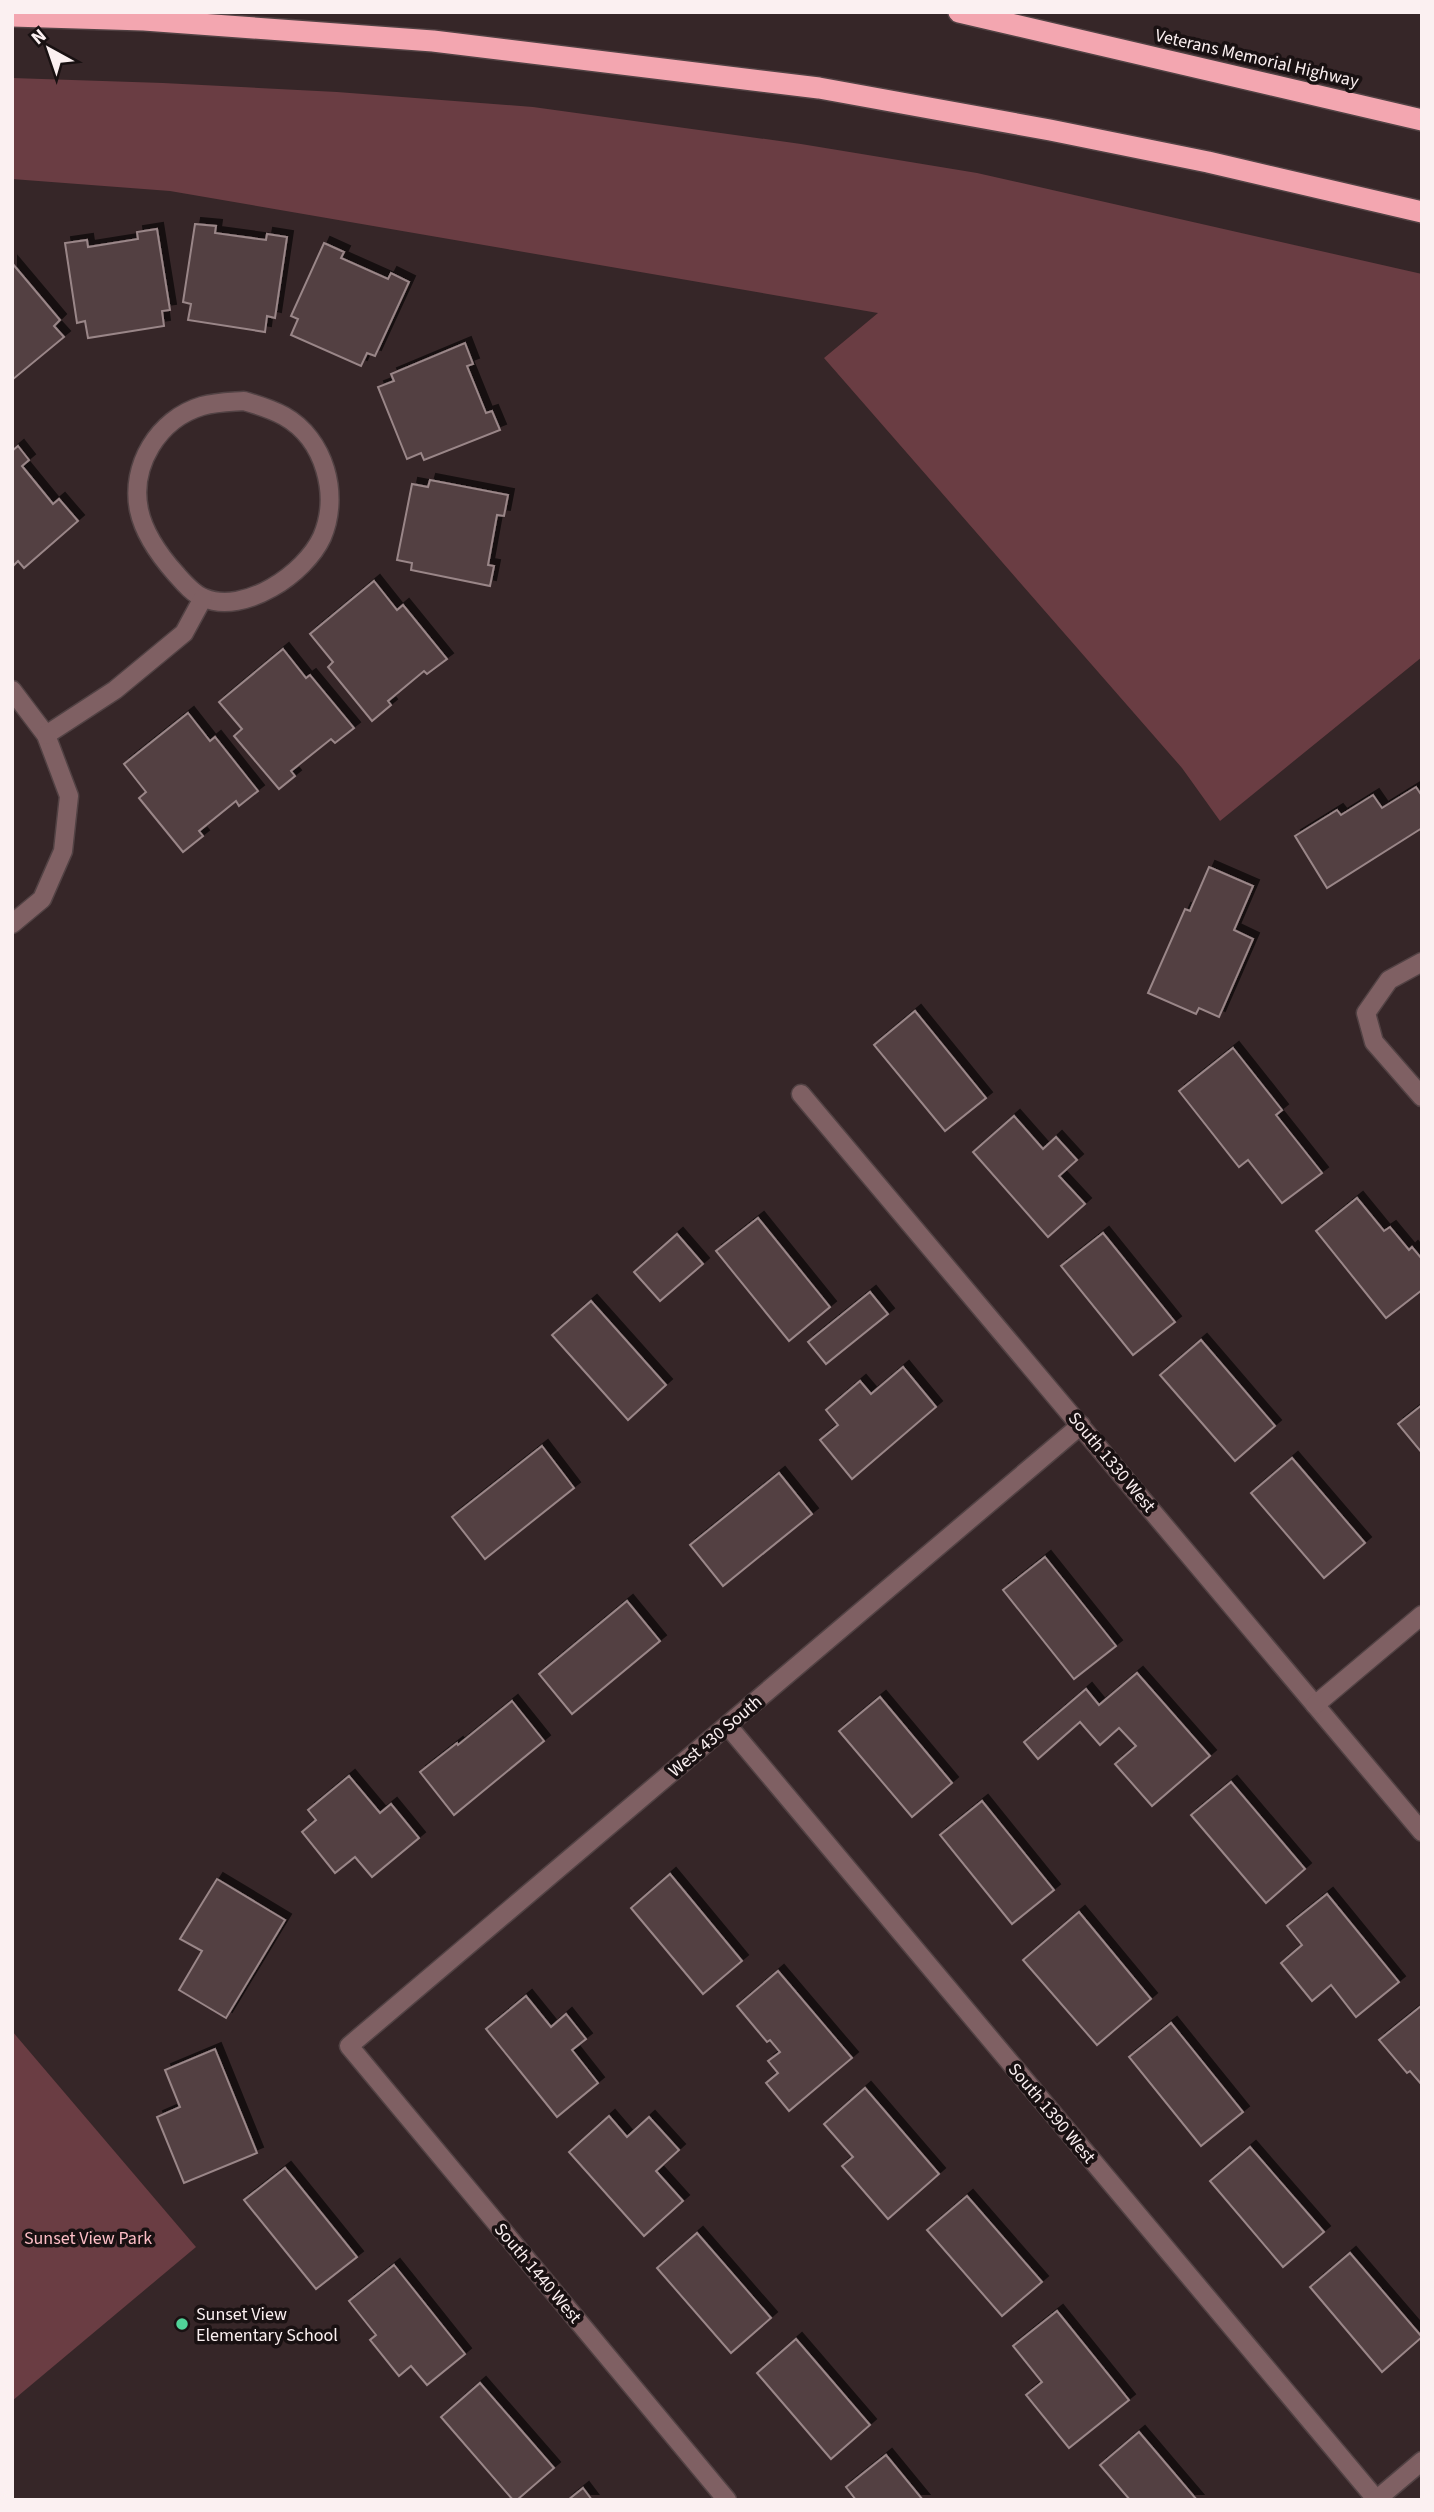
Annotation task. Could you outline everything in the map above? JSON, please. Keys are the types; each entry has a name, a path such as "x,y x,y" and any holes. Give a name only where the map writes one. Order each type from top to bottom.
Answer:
{"highway":[{"name":"Veterans Memorial Highway","path":"959,12 1422,120"},
{"path":"12,16 156,21 433,41 819,88 1208,162 1422,212"}],"street":[{"path":"244,401 266,407 286,417 305,432 318,451 327,472 330,494 325,528 312,553 268,591 229,604 203,598 171,569 145,529 139,510 137,489 140,468 162,430 180,416 200,407 244,401"},
{"path":"46,735 116,690 184,633 203,598"},
{"path":"12,690 46,735 69,796 63,851 42,899 12,924"},
{"path":"1422,962 1389,980 1366,1013 1374,1042 1422,1097"},
{"name":"South 1330 West","path":"801,1094 1422,1832"},
{"name":"West 430 South","path":"349,2046 1080,1425"},
{"path":"1315,1705 1422,1615"},
{"name":"South 1390 West","path":"728,1726 1376,2500"},
{"name":"South 1440 West","path":"349,2046 727,2500"},
{"path":"1376,2500 1422,2461"}],"green space":[{"path":"12,78 337,92 533,107 801,144 977,173 1422,274 1422,657 1220,821 1182,768 824,358 878,313 170,191 12,179"},
{"name":"Sunset View Park","path":"12,2031 196,2247 12,2401"}],"building":[{"path":"195,224 216,226 215,233 266,240 267,234 287,237 275,318 267,316 265,332 188,320 191,304 183,302"},
{"path":"157,229 170,310 162,311 164,326 88,338 85,321 77,323 65,243 87,240 88,247 138,239 137,232"},
{"path":"324,243 344,252 341,258 388,279 391,273 409,282 375,356 367,353 361,366 291,335 298,319 291,316"},
{"path":"12,263 60,320 54,326 64,337 12,380"},
{"path":"465,343 473,364 467,366 486,413 492,411 500,430 424,460 421,453 407,459 378,387 394,381 391,374"},
{"path":"18,446 29,460 22,466 53,504 59,499 78,521 24,568 18,561 12,567 12,451"},
{"path":"430,480 508,495 504,516 497,515 488,565 494,566 490,586 411,570 412,563 397,560 412,484 428,487"},
{"path":"374,581 397,610 403,605 447,659 427,674 424,671 388,701 391,705 372,721 328,667 333,662 310,634"},
{"path":"283,649 306,678 310,675 354,728 335,743 331,739 291,771 295,776 279,789 234,736 242,729 219,702"},
{"path":"188,713 210,741 215,737 258,791 239,806 236,801 199,831 203,836 183,852 139,798 146,792 124,764"},
{"path":"1416,787 1422,796 1422,828 1327,888 1295,836 1337,810 1341,815 1373,795 1382,808"},
{"path":"1209,867 1253,886 1234,930 1253,939 1219,1017 1199,1008 1196,1014 1148,993 1185,909 1190,911"},
{"path":"915,1011 986,1098 945,1131 874,1045"},
{"path":"1233,1048 1282,1110 1276,1115 1322,1173 1282,1203 1248,1160 1239,1167 1179,1091"},
{"path":"1014,1116 1043,1149 1056,1137 1077,1160 1059,1176 1085,1204 1048,1237 973,1152"},
{"path":"1357,1198 1384,1231 1390,1227 1409,1250 1412,1247 1422,1259 1422,1290 1386,1318 1316,1231"},
{"path":"758,1218 830,1307 789,1341 716,1251"},
{"path":"1103,1233 1175,1322 1133,1355 1061,1266"},
{"path":"677,1234 703,1264 660,1301 634,1272"},
{"path":"870,1292 888,1314 826,1364 808,1342"},
{"path":"591,1301 666,1385 628,1420 552,1335"},
{"path":"1201,1340 1275,1426 1235,1461 1160,1375"},
{"path":"903,1367 936,1407 852,1479 820,1440 838,1425 826,1410 860,1381 871,1394"},
{"path":"1422,1405 1422,1453 1398,1424"},
{"path":"542,1446 574,1488 485,1559 452,1517"},
{"path":"1292,1458 1365,1543 1324,1578 1251,1493"},
{"path":"779,1473 812,1514 723,1586 690,1545"},
{"path":"1045,1557 1116,1646 1074,1679 1003,1590"},
{"path":"627,1601 660,1641 572,1714 539,1674"},
{"path":"1137,1673 1210,1756 1152,1806 1115,1764 1136,1746 1119,1728 1100,1745 1080,1722 1038,1759 1024,1742 1086,1689 1099,1705"},
{"path":"880,1697 952,1783 912,1817 839,1731"},
{"path":"512,1701 544,1741 454,1815 420,1772"},
{"path":"349,1776 380,1813 391,1804 419,1838 372,1877 355,1857 335,1873 302,1832 316,1820 308,1810"},
{"path":"1231,1782 1305,1869 1266,1903 1191,1815"},
{"path":"982,1801 1054,1890 1012,1924 940,1835"},
{"path":"670,1874 742,1961 703,1994 631,1908"},
{"path":"217,1879 285,1920 226,2018 179,1990 202,1951 180,1939"},
{"path":"1327,1894 1399,1982 1356,2017 1331,1985 1312,2001 1281,1963 1302,1945 1287,1926"},
{"path":"1079,1912 1151,1999 1097,2045 1023,1960"},
{"path":"778,1971 852,2058 789,2111 766,2083 778,2073 768,2061 780,2052 770,2040 767,2042 737,2006"},
{"path":"526,1996 551,2027 566,2014 586,2039 572,2050 598,2083 557,2117 486,2029"},
{"path":"1421,2006 1422,2085 1410,2071 1407,2073 1379,2040"},
{"path":"1171,2023 1243,2112 1201,2146 1129,2057"},
{"path":"215,2049 257,2153 184,2183 157,2117 180,2107 165,2070"},
{"path":"865,2088 939,2174 888,2219 842,2166 853,2157 824,2124"},
{"path":"609,2116 627,2137 649,2117 679,2150 656,2171 683,2201 644,2236 569,2152"},
{"path":"1250,2147 1324,2232 1283,2267 1210,2181"},
{"path":"285,2168 357,2257 316,2289 244,2200"},
{"path":"967,2196 1042,2282 1002,2316 927,2230"},
{"path":"697,2233 771,2318 731,2353 657,2268"},
{"path":"1350,2253 1422,2337 1382,2372 1310,2287"},
{"path":"394,2265 465,2354 427,2385 411,2366 399,2376 370,2340 376,2335 349,2301"},
{"path":"1057,2311 1129,2400 1069,2448 1026,2395 1042,2382 1013,2346"},
{"path":"796,2339 870,2425 831,2459 757,2373"},
{"path":"480,2383 554,2468 517,2500 513,2500 441,2417"},
{"path":"1139,2432 1197,2500 1130,2500 1100,2465"},
{"path":"886,2455 923,2500 856,2500 846,2487"},
{"path":"583,2488 592,2500 568,2500"}],"place":[{"name":"Sunset View Elementary School","path":"182,2324"}]}
